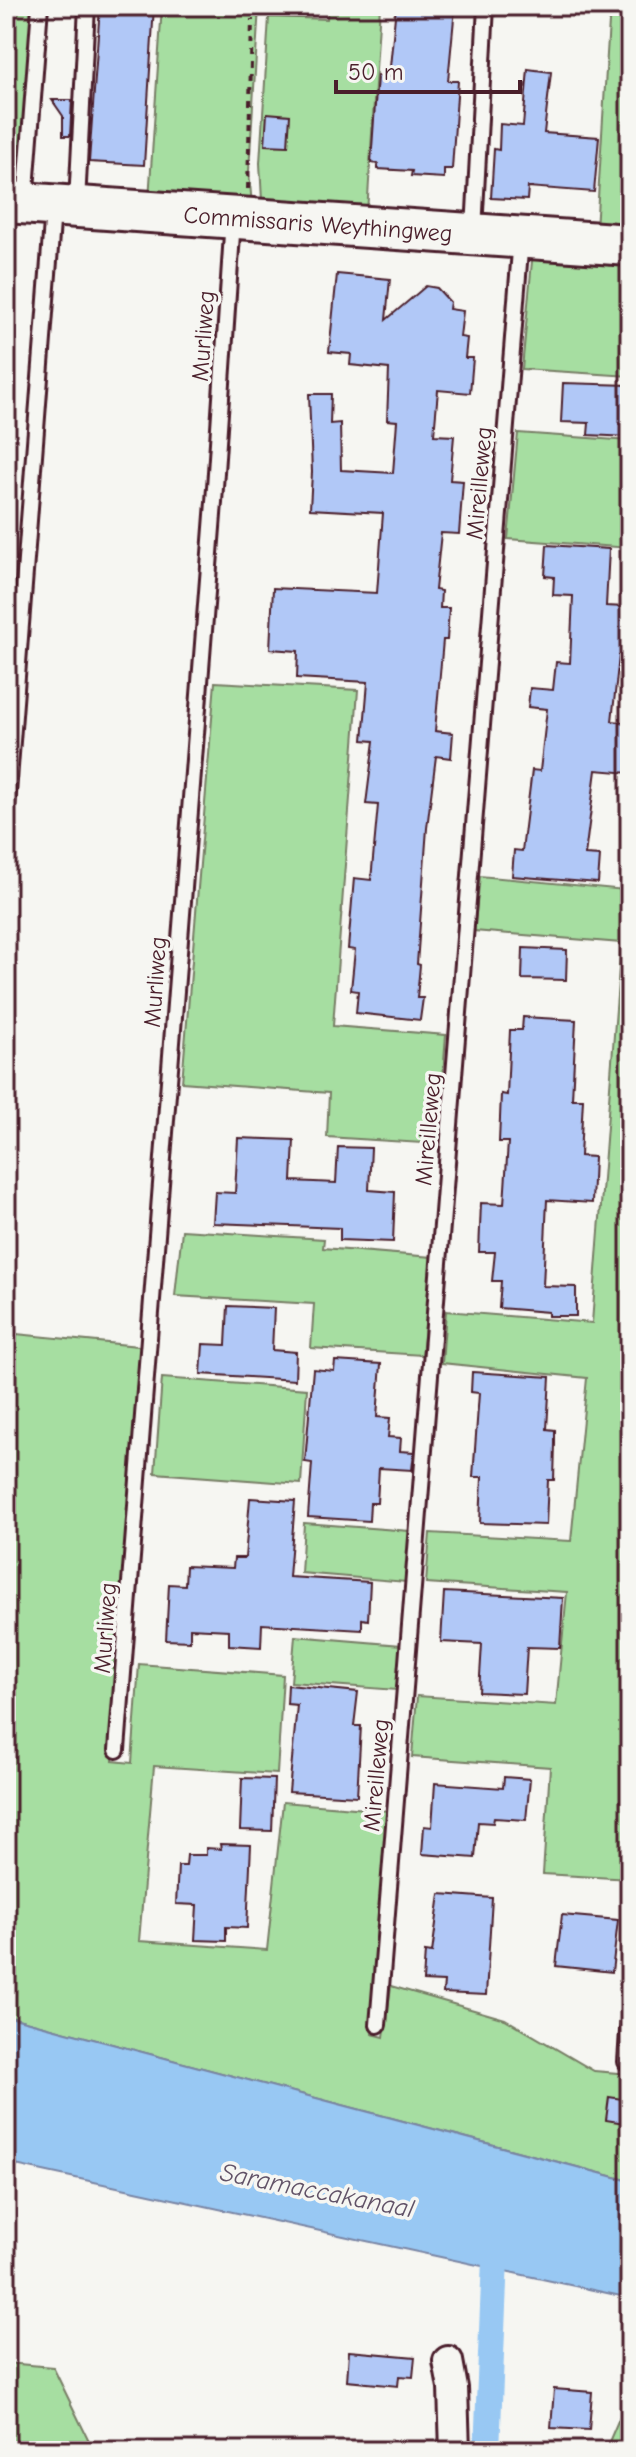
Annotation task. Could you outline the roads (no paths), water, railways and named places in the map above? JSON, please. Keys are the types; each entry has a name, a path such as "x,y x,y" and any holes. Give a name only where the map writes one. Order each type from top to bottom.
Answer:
{"main road":[{"name":"Commissaris Weythingweg","path":"40,204 630,245"}],"street":[{"path":"448,2361 453,2388 455,2451"}],"lane":[{"path":"6,819 40,204 40,6"},
{"path":"40,204 87,6"},
{"path":"473,234 486,6"},
{"name":"Murliweg","path":"117,1750 214,502 241,219"},
{"name":"Mireilleweg","path":"378,2025 521,238"},
{"path":"626,2062 630,2002"}],"water":[{"name":"Saramaccakanaal","path":"6,2016 630,2181 630,2298 6,2163"}],"waterway":[{"path":"487,2451 496,2235"}]}
